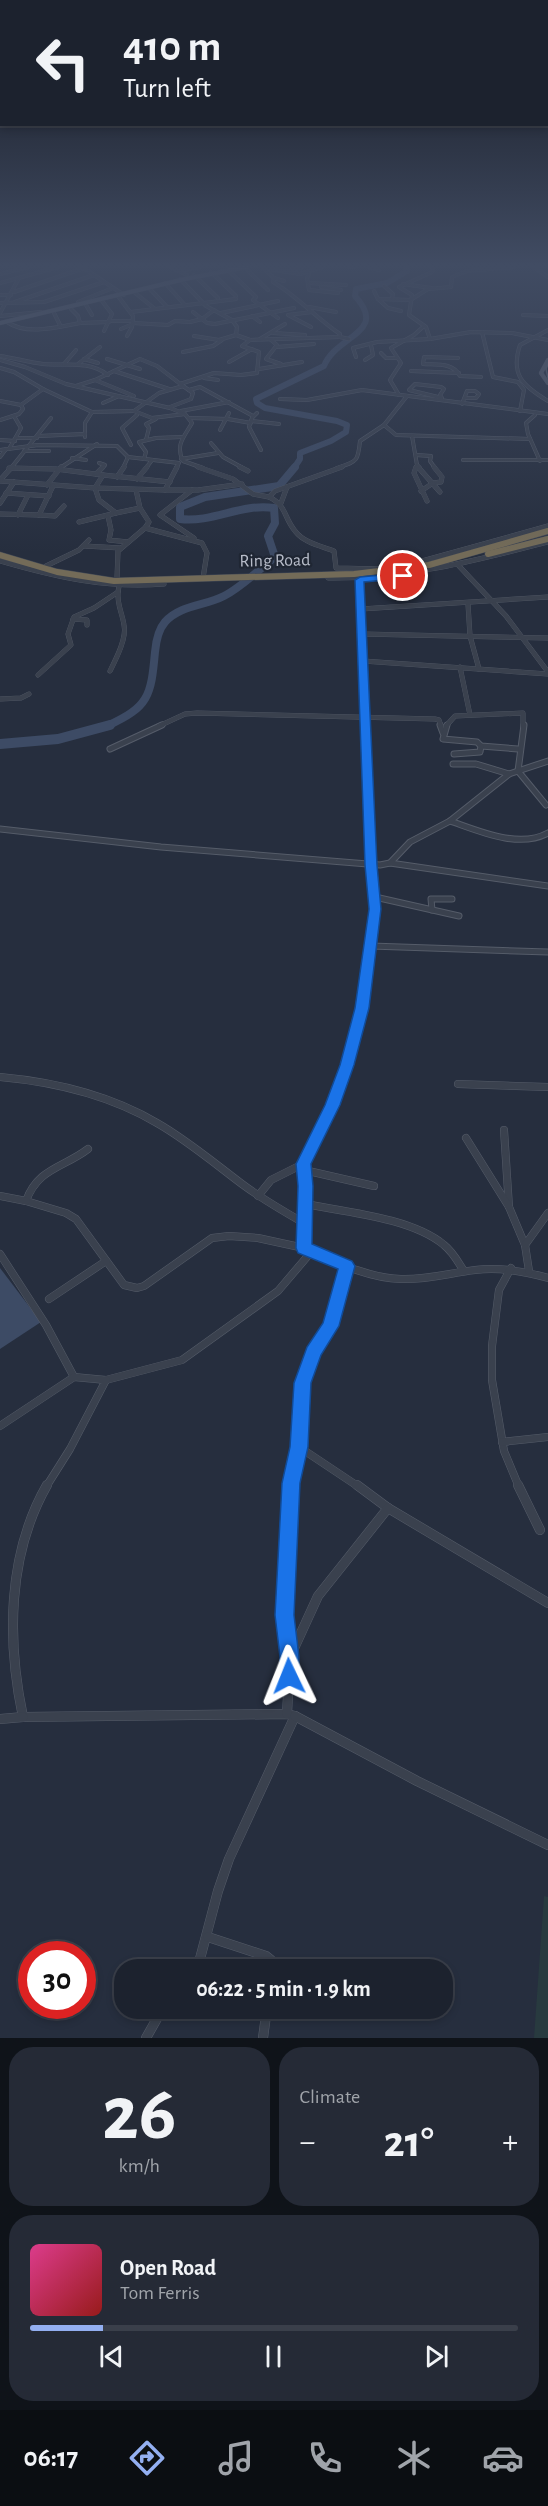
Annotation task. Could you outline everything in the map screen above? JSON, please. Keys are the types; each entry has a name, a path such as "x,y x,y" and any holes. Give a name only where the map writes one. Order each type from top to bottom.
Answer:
{"highway":[{"name":"Ring Road","path":"0,557 57,575 91,582 327,577 416,571 548,537"},
{"name":"Ring Road","path":"327,577 413,569 548,537"},
{"name":"Ring Road","path":"164,582 203,578 237,579"}],"main road":[{"path":"547,362 542,373 548,383"}],"street":[{"path":"10,362 66,384 130,399 145,400 214,373 249,375 256,373 259,369 291,362"},
{"path":"31,362 77,364 102,370 108,375"},
{"path":"114,362 140,369"},
{"path":"75,386 108,375 133,362"},
{"path":"148,362 157,366 193,393 193,397 170,408"},
{"path":"259,362 259,369"},
{"path":"275,362 281,364"},
{"path":"399,394 390,380 401,364 400,362"},
{"path":"423,362 423,364 445,362"},
{"path":"446,362 462,377 481,377"},
{"path":"489,362 492,374 496,379 518,382 526,390 548,402"},
{"path":"516,362 526,390 520,411"},
{"path":"0,368 14,372 43,389 92,412 136,413 158,418"},
{"path":"40,374 49,368"},
{"path":"114,371 170,390"},
{"path":"411,371 492,374"},
{"path":"204,378 218,380"},
{"path":"66,384 76,379"},
{"path":"95,380 180,411 190,418 192,424 182,437 178,452 181,461 165,490"},
{"path":"442,398 440,396 444,389 441,387 417,384 412,385 410,390 442,398 548,414"},
{"path":"189,390 200,387 255,415 249,428 261,450"},
{"path":"0,401 21,405 43,389"},
{"path":"280,399 304,400 362,390 464,401"},
{"path":"103,403 119,396"},
{"path":"269,497 272,492 354,462 358,458 360,441 384,425 407,396"},
{"path":"176,398 183,402"},
{"path":"122,403 130,399"},
{"path":"131,445 122,428 145,400"},
{"path":"180,411 229,402"},
{"path":"0,420 22,411 21,405"},
{"path":"84,444 85,423 92,412"},
{"path":"220,430 228,419 229,413"},
{"path":"146,440 149,428 146,424 158,418 185,414"},
{"path":"537,414 527,420 530,439 540,461"},
{"path":"0,457 21,428 14,416"},
{"path":"51,418 0,480 53,486 136,490 192,490 245,486"},
{"path":"190,418 279,424"},
{"path":"384,425 393,434 412,436 530,439"},
{"path":"0,440 85,434"},
{"path":"412,436 417,465 414,472 427,501"},
{"path":"0,450 29,446 131,445 146,440 182,437"},
{"path":"139,442 146,452 144,459"},
{"path":"211,443 218,453 249,471"},
{"path":"47,485 56,469 98,444"},
{"path":"117,446 128,457 152,460 181,461 218,453"},
{"path":"24,451 50,451"},
{"path":"416,455 431,456 430,461 438,470 442,481 433,483 421,491"},
{"path":"117,477 127,463 128,457"},
{"path":"72,458 86,460"},
{"path":"136,479 152,460"},
{"path":"463,460 548,460"},
{"path":"181,461 233,478 245,486 250,493 269,497 282,503"},
{"path":"96,474 105,465 99,463"},
{"path":"417,465 440,492"},
{"path":"9,468 56,469 169,483 177,490"},
{"path":"103,475 95,488 95,494 103,504 116,513"},
{"path":"0,503 14,482"},
{"path":"39,515 53,486"},
{"path":"287,487 282,503 290,524 304,542 334,551 336,568 382,569"},
{"path":"0,489 7,492 49,496"},
{"path":"117,578 116,560 121,548 149,522 140,508 136,490"},
{"path":"192,490 189,495 166,506 160,515 202,543 207,553 203,578"},
{"path":"18,515 28,495"},
{"path":"0,514 55,516 64,506"},
{"path":"79,522 140,508"},
{"path":"108,516 111,530 109,540 130,542"},
{"path":"327,577 414,563 548,526"},
{"path":"145,528 196,540"},
{"path":"327,577 360,580 403,576 459,566 539,544 548,537"},
{"path":"180,546 189,539"},
{"path":"46,566 84,546 88,540"},
{"path":"539,544 548,551"},
{"path":"84,546 121,548"},
{"path":"0,557 88,576 164,582"},
{"path":"0,557 62,579 119,586 164,582"},
{"path":"459,566 495,602 528,641 548,673"},
{"path":"304,1248 303,1167 332,1105 347,1065 362,1008 371,946 375,897 371,865 360,580"},
{"path":"110,671 117,657 125,627 117,605 119,586"},
{"path":"39,675 71,645 68,634 73,619 118,592"},
{"path":"361,609 468,604 548,597"},
{"path":"468,604 470,636 479,669"},
{"path":"73,619 87,621 87,625"},
{"path":"362,634 548,638"},
{"path":"363,661 548,673"},
{"path":"460,667 470,715"},
{"path":"0,699 21,698 29,694"},
{"path":"110,749 190,713 435,719 439,720 445,740 479,742 481,746 518,749"},
{"path":"443,733 452,717 522,713 523,734 518,749 518,771 546,805"},
{"path":"454,754 480,752 481,746"},
{"path":"390,863 410,842 450,820 509,774 548,760"},
{"path":"453,764 476,764 509,774"},
{"path":"450,820 480,831 529,839 539,838 548,833"},
{"path":"0,829 161,847 371,865 390,863 548,886"},
{"path":"375,897 459,916"},
{"path":"432,910 431,899 452,899"},
{"path":"371,946 548,952"},
{"path":"0,1077 44,1080 85,1091 143,1114 182,1139 258,1196 304,1223"},
{"path":"458,1084 548,1087"},
{"path":"504,1130 509,1207"},
{"path":"466,1138 509,1207 525,1245 529,1272"},
{"path":"26,1201 29,1190 36,1179 88,1149"},
{"path":"258,1196 272,1180 303,1167 374,1186"},
{"path":"0,1196 66,1213 76,1219 124,1285 137,1288 144,1286 212,1238 229,1236 258,1238 304,1248 347,1266 396,1279 427,1278 464,1271 511,1268 548,1278"},
{"path":"305,1204 375,1219 434,1238 452,1253 464,1271"},
{"path":"525,1245 548,1214"},
{"path":"0,1426 74,1377 106,1380 182,1360 278,1291 312,1251"},
{"path":"0,1254 46,1325 74,1377"},
{"path":"49,1299 106,1261"},
{"path":"201,1959 220,1883 291,1715 290,1657 285,1615 291,1483 299,1447 303,1383 313,1352 330,1326 347,1266"},
{"path":"511,1268 499,1290 492,1346 492,1380 502,1442 512,1473 540,1530"},
{"path":"24,1717 14,1664 13,1639 21,1551 38,1502 70,1449 106,1380"},
{"path":"502,1442 548,1437"},
{"path":"299,1447 336,1470 388,1508 548,1603"},
{"path":"290,1657 318,1596 388,1508"},
{"path":"0,1719 291,1715 417,1781 548,1845"},
{"path":"208,1937 270,1959"},
{"path":"146,2038 157,2019"},
{"path":"263,2038 266,2019"}],"shaded area":[{"path":"544,1896 548,1897 548,2038 534,2038"}],"water":[{"path":"0,1268 41,1322 0,1349"}],"waterway":[{"path":"294,468 300,459 300,453 331,441 346,432 347,425 337,421 265,408 257,403 256,399 324,366 326,362"},
{"path":"108,726 132,713 145,698 152,679 158,636 165,622 178,612 231,592 275,557 268,536 275,523 274,508 250,508 204,518 180,519 180,507 205,497 279,486 295,467"},
{"path":"0,744 58,739 108,726"}],"tram line":[{"path":"548,364 546,369 548,378"}],"route":[{"path":"289,1676 290,1657 285,1615 291,1483 299,1447 303,1383 313,1352 330,1326 347,1266 304,1248 306,1186 303,1164 332,1105 347,1065 362,1008 375,909 371,865 360,580 403,576"}]}
